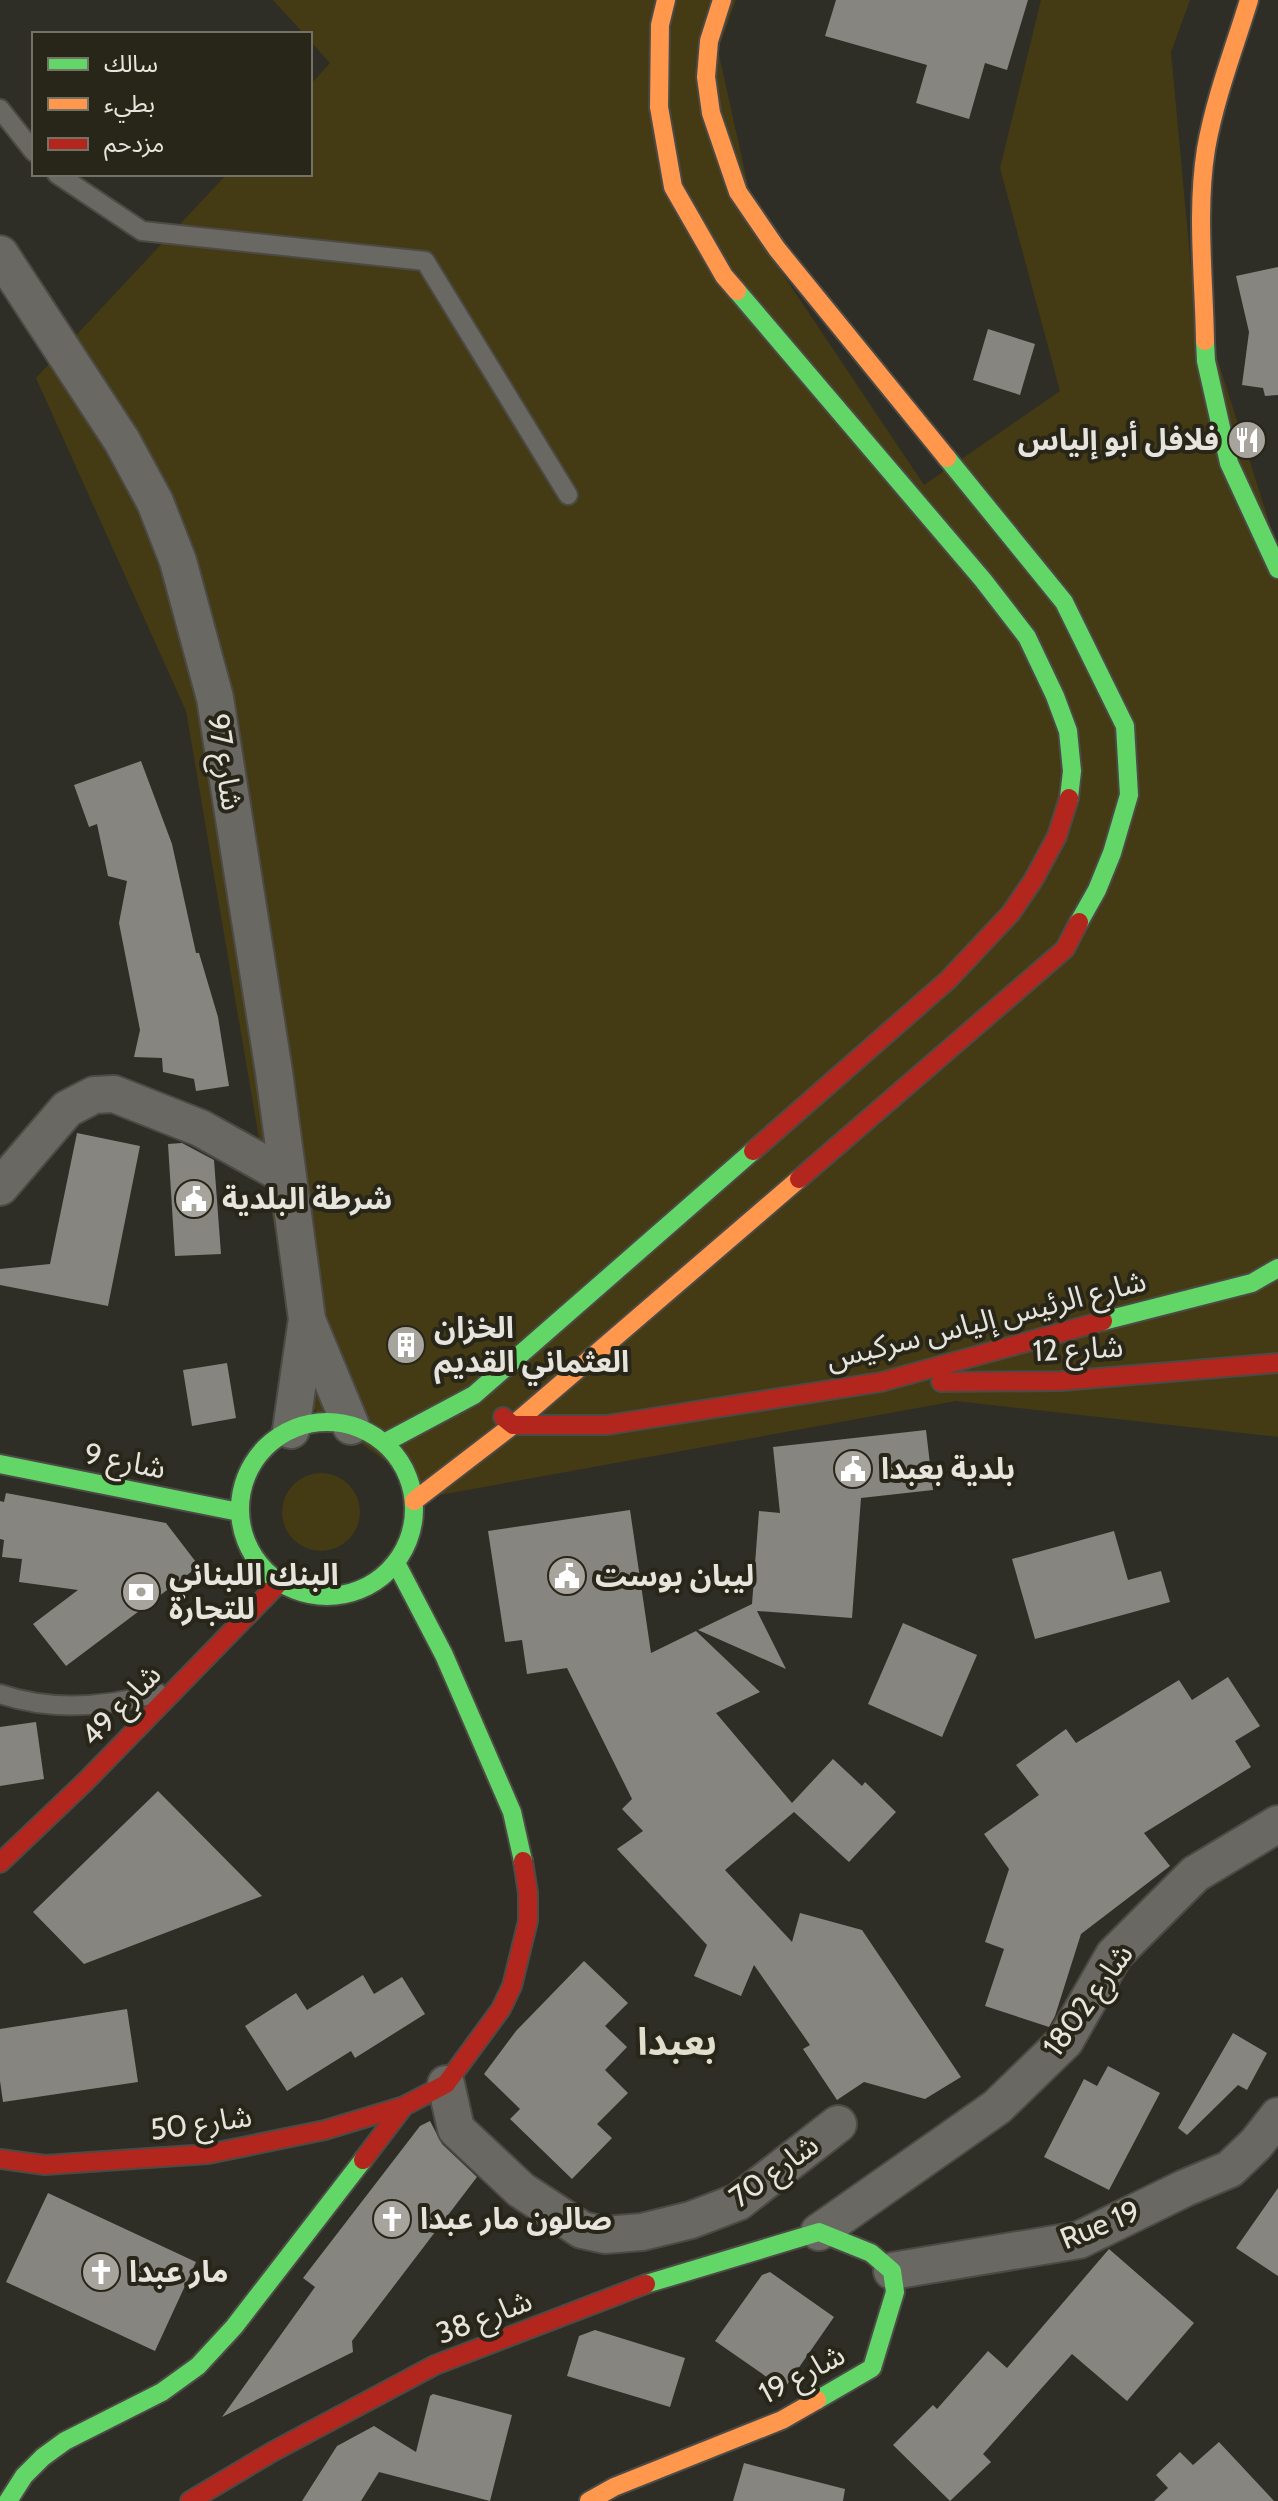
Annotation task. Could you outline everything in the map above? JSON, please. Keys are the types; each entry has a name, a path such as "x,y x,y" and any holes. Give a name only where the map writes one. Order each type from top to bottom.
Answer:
{"main road":[{"path":"384,1443 474,1395 948,980 1011,913 1057,836 1069,803 1072,771 1068,731 1027,637 973,568 724,276 673,187 659,107 660,25 666,0"},
{"path":"414,1501 513,1425 1065,949 1097,890 1112,853 1129,795 1125,726 1064,602 777,249 738,192 711,113 706,77 709,41 722,0"},
{"path":"1249,0 1216,106 1206,151 1202,212 1206,361 1229,463 1278,569"},
{"name":"شارع الرئيس إلياس سركيس","path":"513,1425 607,1425 881,1382 1174,1301 1252,1283 1278,1268"},
{"name":"شارع 12","path":"881,1382 1061,1381 1278,1363"},
{"path":"474,1395 513,1425"},
{"path":"335,1422 351,1426 384,1443 399,1460 409,1479 414,1501 413,1523 407,1544 396,1563 377,1581 354,1593 329,1597 303,1594 279,1583 258,1564 244,1540 239,1512 241,1488 251,1465 265,1447 291,1430 308,1424 335,1422"},
{"name":"شارع 9","path":"0,1464 239,1512"},
{"path":"8,2501 14,2488 45,2454 92,2425 140,2405 185,2377 229,2334 404,2106 446,2084 501,2009 512,1986 528,1921 528,1893 521,1843 512,1812 444,1655 396,1563"},
{"name":"شارع 49","path":"0,1863 86,1781 279,1583"},
{"name":"شارع 50","path":"0,2159 45,2165 208,2154 325,2130 404,2106"},
{"path":"819,2232 871,2253 892,2271"},
{"name":"شارع 38","path":"190,2501 272,2452 435,2365 650,2282 819,2232"},
{"name":"شارع 19","path":"589,2501 614,2487 782,2420 872,2368 895,2292 892,2271"}],"street":[{"name":"شارع 97","path":"0,254 122,441 155,502 178,561 215,698 274,1072 307,1319 351,1426"},
{"path":"0,1187 67,1109 94,1095 114,1094 200,1128 286,1176"},
{"name":"شارع 97","path":"291,1430 307,1319"},
{"name":"شارع 1802","path":"819,2232 997,2107 1065,2041 1114,1955 1195,1874 1278,1824"},
{"name":"شارع 70","path":"446,2084 456,2129 521,2190 582,2230 605,2235 642,2232 679,2223 738,2202 838,2124"},
{"name":"Rue 19","path":"892,2271 1079,2240 1230,2169 1256,2144 1278,2116"}],"lane":[{"path":"0,109 32,149"},
{"path":"60,176 142,231 425,261 568,495"},
{"path":"0,1694 17,1700 79,1708 177,1688"}],"shaded area":[{"path":"273,0 736,0 718,50 760,240 924,485 1060,391 1000,168 1041,0 1190,0 1171,52 1192,279 1278,550 1278,1437 956,1401 434,1496 304,1402 186,711 36,378 225,176 312,176 312,83 330,63 312,43 312,32 302,32"},
{"path":"321,1473 336,1476 349,1484 357,1497 360,1512 357,1527 349,1540 336,1548 321,1551 306,1548 293,1540 285,1527 282,1512 285,1497 293,1484 306,1476"}],"building":[{"path":"836,0 1028,0 1007,70 985,63 969,119 916,103 927,65 825,36"},
{"path":"1278,267 1278,395 1265,396 1263,388 1242,385 1249,332 1236,276"},
{"path":"988,329 1035,344 1020,395 973,380"},
{"path":"141,761 172,844 196,953 199,953 218,1017 229,1086 196,1091 194,1079 163,1072 162,1058 134,1057 140,1030 119,923 127,881 108,876 97,824 89,827 74,785"},
{"path":"77,1133 140,1146 108,1306 0,1285 0,1269 50,1264"},
{"name":"شرطة البلدية","path":"182,1143 214,1160 221,1254 175,1256 168,1144"},
{"path":"227,1363 236,1418 192,1426 183,1370"},
{"path":"926,1430 933,1490 861,1498 852,1618 757,1611 786,1669 698,1630 752,1604 759,1511 780,1513 773,1447"},
{"path":"6,1493 166,1523 199,1566 66,1666 33,1624 78,1590 19,1582 22,1559 2,1557 4,1540 0,1539 0,1501 4,1502"},
{"path":"630,1510 651,1653 696,1631 760,1692 716,1713 792,1803 833,1759 862,1786 865,1782 896,1812 849,1862 794,1812 725,1870 792,1942 800,1913 862,1930 961,2077 925,2099 864,2082 837,2100 803,2049 810,2045 754,1965 741,1996 694,1976 707,1945 617,1849 643,1831 622,1809 632,1799 567,1668 527,1674 522,1640 505,1642 488,1531"},
{"path":"1114,1531 1128,1580 1161,1571 1170,1602 1035,1639 1012,1559"},
{"path":"903,1623 977,1655 942,1737 868,1704"},
{"path":"1228,1677 1260,1726 1235,1741 1251,1767 1144,1833 1170,1866 1081,1934 1049,2027 985,2006 1004,1949 985,1942 1009,1869 984,1834 1039,1795 1016,1765 1066,1729 1076,1743 1179,1680 1192,1700"},
{"path":"36,1722 44,1779 0,1786 0,1727"},
{"path":"158,1791 262,1896 84,1964 33,1912"},
{"path":"584,1961 628,2003 605,2026 627,2047 605,2070 628,2093 597,2124 612,2138 572,2179 510,2119 520,2109 484,2074 516,2031"},
{"path":"363,1975 374,1994 402,1977 425,2014 355,2058 351,2051 287,2091 245,2026 296,1993 307,2010"},
{"path":"127,2009 138,2082 3,2102 0,2029"},
{"path":"1233,2033 1267,2053 1247,2090 1238,2085 1187,2135 1178,2128"},
{"path":"1108,2066 1160,2093 1109,2190 1044,2157 1084,2079 1097,2086"},
{"name":"صالون مار عبدا","path":"430,2121 442,2144 477,2177 352,2341 353,2352 222,2417 315,2287 303,2278 420,2126"},
{"path":"1278,2188 1278,2276 1236,2248"},
{"name":"مار عبدا","path":"48,2193 196,2262 155,2351 6,2282"},
{"path":"1109,2249 1194,2323 1127,2401 1072,2354 983,2454 991,2462 950,2501 893,2445 933,2405 937,2409 988,2351 1007,2368"},
{"path":"770,2272 834,2317 784,2389 715,2341 762,2275"},
{"path":"595,2330 685,2358 670,2407 567,2376 579,2336"},
{"path":"433,2394 512,2415 490,2501 379,2472 361,2501 302,2501 337,2446 374,2426 416,2452"},
{"path":"1219,2442 1274,2501 1154,2501 1168,2488 1156,2475 1180,2452 1193,2465"},
{"path":"744,2463 845,2489 843,2501 733,2501"}],"traffic: fast":[{"path":"737,291 983,580 1027,637 1068,731 1072,771 1069,798"},
{"path":"1205,341 1206,361 1229,463 1278,569"},
{"path":"947,458 1064,602 1125,726 1129,795 1112,853 1097,890 1079,922"},
{"path":"384,1443 474,1395 753,1151"},
{"path":"1103,1321 1252,1283 1278,1268"},
{"path":"327,1422 360,1428 389,1447 408,1476 414,1509 408,1542 389,1571 360,1590 327,1596 294,1590 265,1571 246,1542 240,1509 246,1476 265,1447 294,1428 327,1422"},
{"path":"0,1464 239,1512"},
{"path":"396,1563 444,1655 512,1812 523,1861"},
{"path":"8,2501 24,2476 65,2441 162,2392 198,2366 234,2327 363,2160"},
{"path":"646,2284 819,2232 871,2253 892,2271 895,2292 872,2368 817,2400"}],"traffic: slow":[{"path":"666,0 660,25 659,107 673,187 724,276 737,291"},
{"path":"722,0 709,41 706,77 711,113 738,192 777,249 947,458"},
{"path":"1205,341 1201,220 1203,172 1220,92 1249,0"},
{"path":"414,1501 513,1425 799,1179"},
{"path":"589,2501 614,2487 782,2420 817,2400"}],"traffic: jam":[{"path":"753,1151 948,980 1011,913 1057,836 1069,798"},
{"path":"799,1179 1065,949 1079,922"},
{"path":"503,1417 513,1425 607,1425 881,1382 1103,1321"},
{"path":"941,1382 1061,1381 1278,1363"},
{"path":"0,1863 86,1781 279,1583"},
{"path":"363,2160 404,2106 446,2084 501,2009 512,1986 528,1921 523,1861"},
{"path":"0,2159 45,2165 208,2154 325,2130 404,2106"},
{"path":"190,2501 272,2452 435,2365 646,2284"}],"place":[{"name":"فلافل أبو إلياس","path":"1247,440"},
{"name":"شرطة البلدية","path":"194,1199"},
{"name":"الخزان العثماني القديم","path":"406,1345"},
{"name":"بلدية بعبدا","path":"853,1469"},
{"name":"ليبان بوست","path":"567,1576"},
{"name":"البنك اللبناني للتجارة","path":"141,1592"},
{"name":"صالون مار عبدا","path":"392,2219"},
{"name":"مار عبدا","path":"101,2272"}],"district":[{"name":"بعبدا","path":"677,2042"}]}
